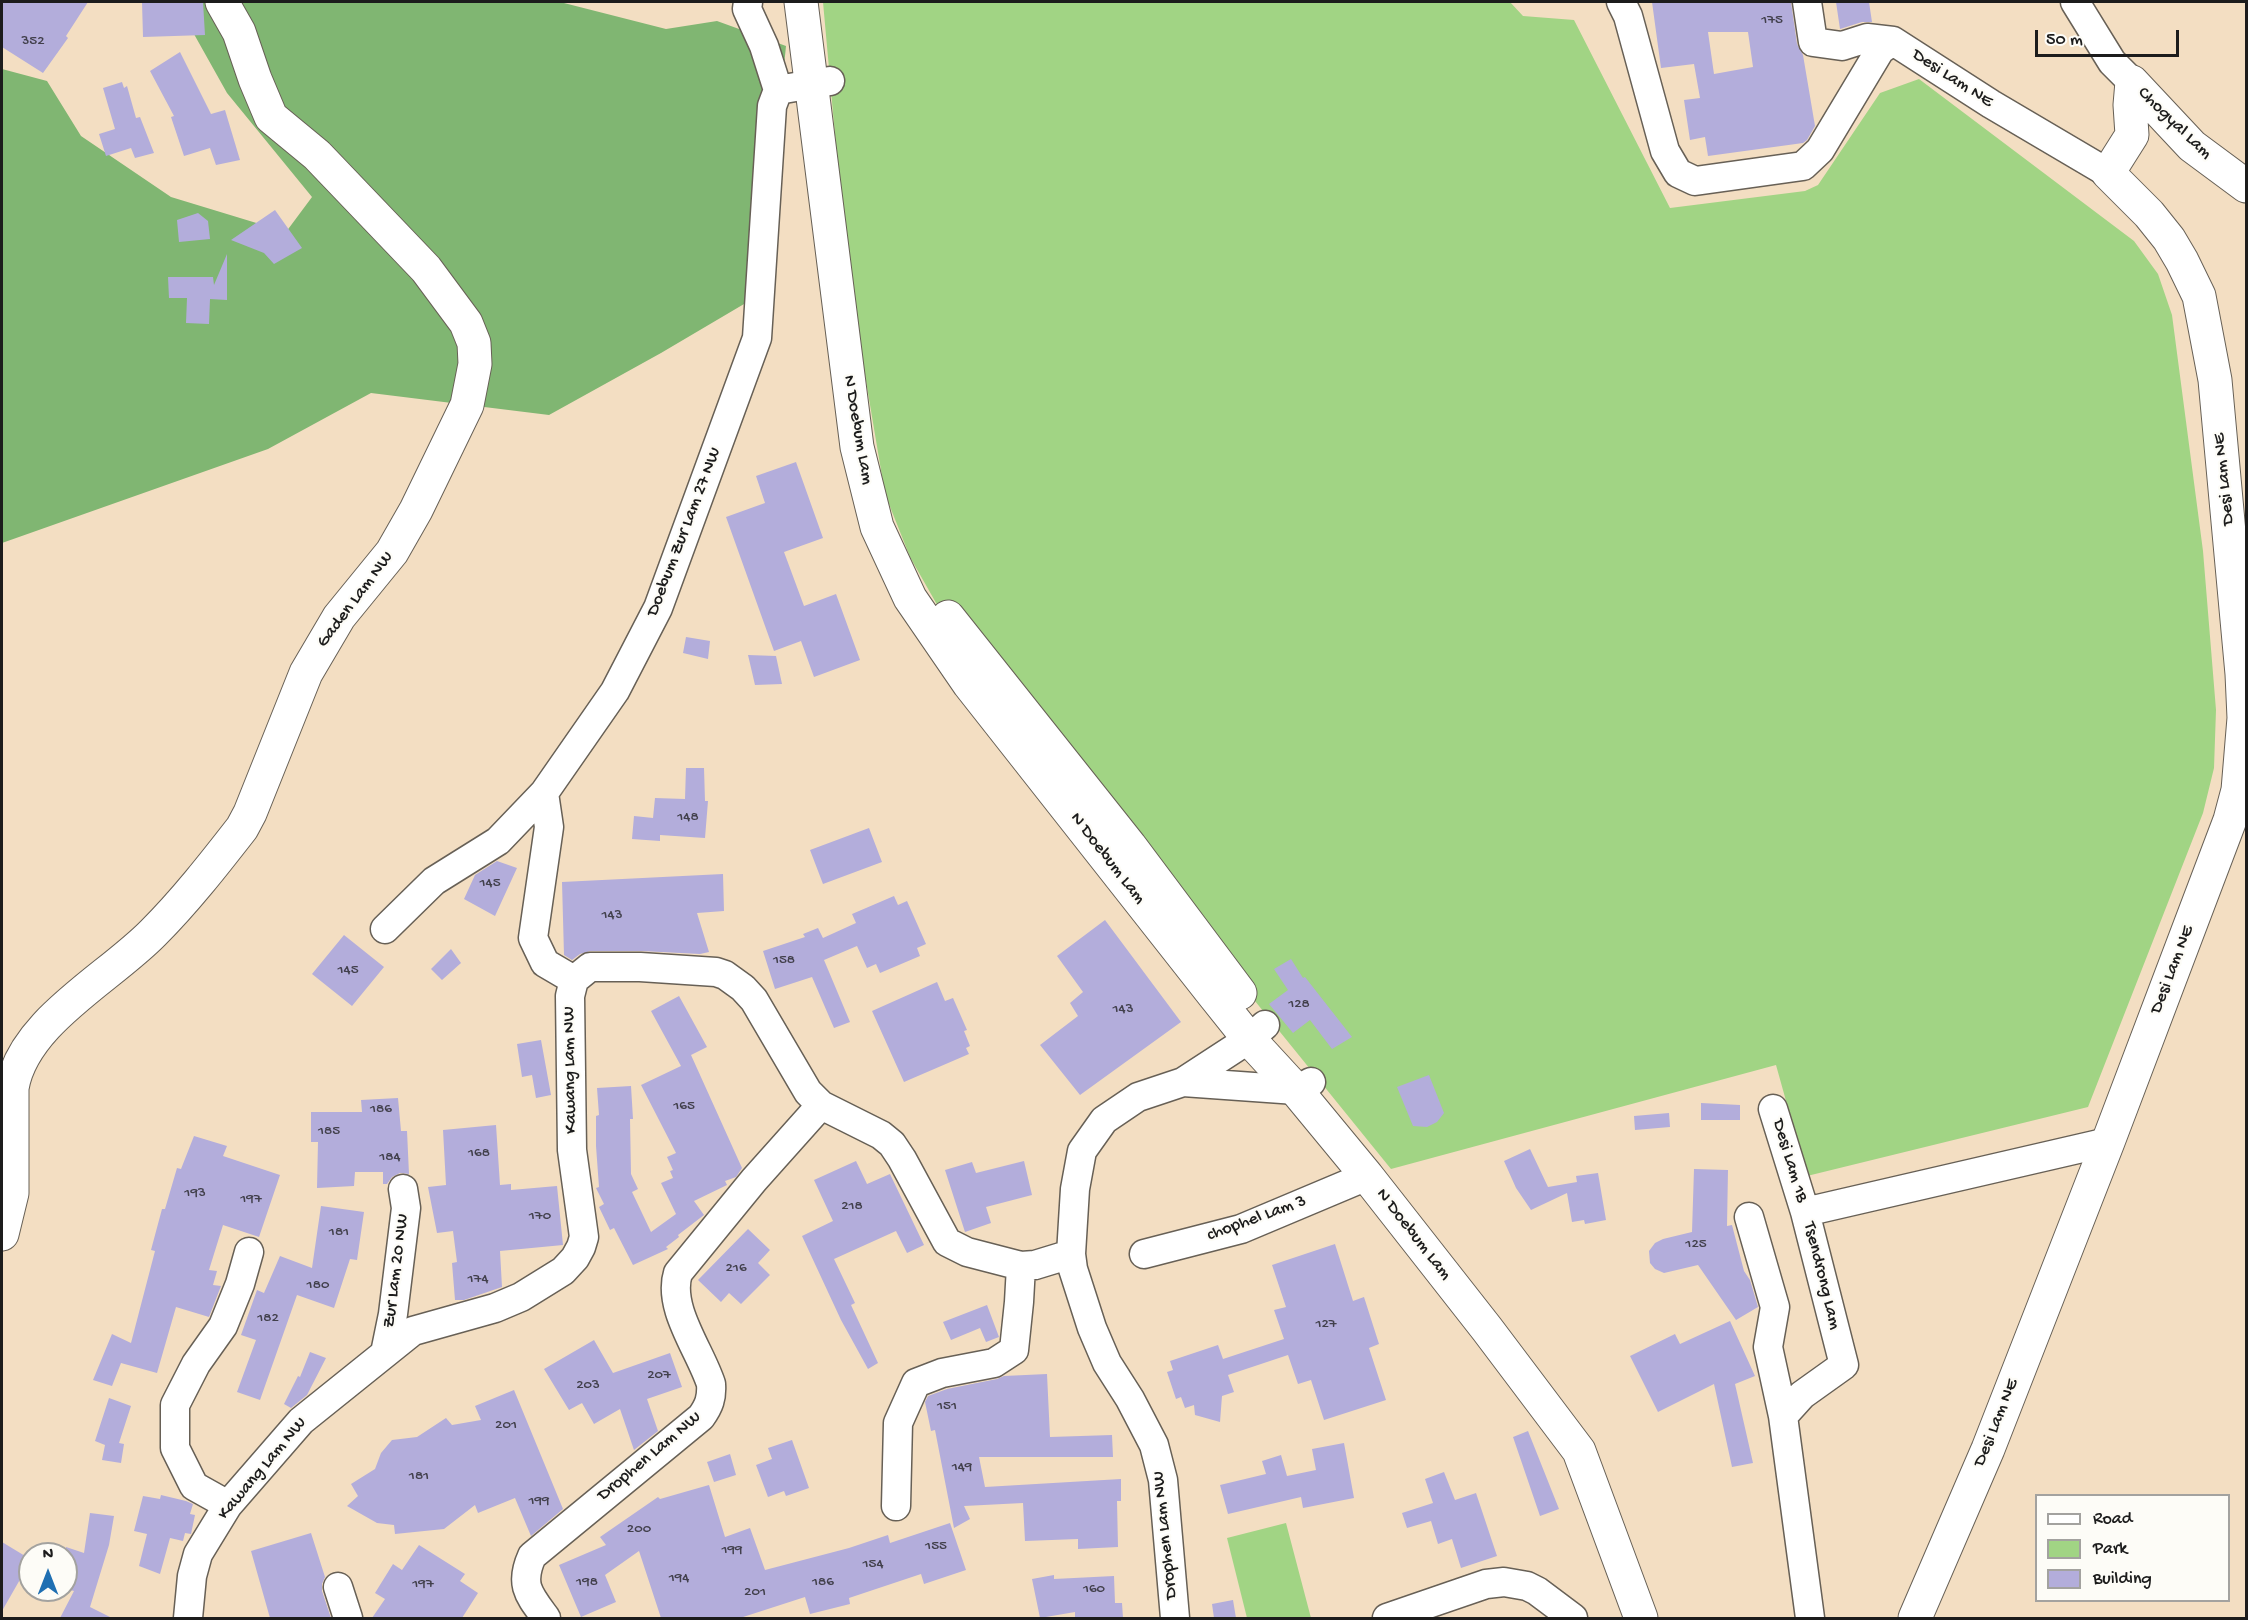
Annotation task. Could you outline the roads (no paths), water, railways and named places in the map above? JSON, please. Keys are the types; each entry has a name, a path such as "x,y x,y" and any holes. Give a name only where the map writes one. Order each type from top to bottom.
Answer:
{"main road":[{"name":"Gaden Lam NW","path":"2,1234 12,1193 14,1073 28,1047 59,1014 154,933 242,828 306,673 339,616 392,552 416,510 467,405 472,384 475,364 474,343 466,322 418,261 317,155 271,117 239,32 222,2"},
{"name":"N Doebum Lam","path":"801,2 820,82 857,447 877,526 910,598 969,684 1304,1086 1590,1438 1661,1618"},
{"name":"N Doebum Lam","path":"820,82 823,2"},
{"name":"Chogyal Lam","path":"2132,82 2192,146 2247,186"},
{"path":"2108,172 2132,135 2130,105 2132,82"},
{"path":"2132,135 2176,129"},
{"name":"Desi Lam NE","path":"1915,1618 1988,1449 2108,1142 2230,820 2238,790 2244,718 2232,550 2215,380 2199,296 2169,239 2149,214 2108,172"},
{"name":"N Doebum Lam","path":"1304,1086 1367,1176 1579,1451 1641,1618"}],"street":[{"path":"748,2 747,9 764,46 778,90 820,82"},
{"path":"1604,2 1650,99"},
{"path":"1807,2 1814,42 1842,46 1867,38 1893,41"},
{"path":"2075,2 2112,62 2132,82"},
{"name":"Desi Lam NE","path":"1625,6 1665,152 1678,173 1695,181 1803,166 1820,150 1880,50 1893,41 1991,104 2108,172"},
{"name":"Doebum Zur Lam 27 NW","path":"385,929 434,881 498,841 544,793 615,691 658,608 757,338 772,106 778,90"},
{"path":"544,793 549,827 533,938 545,963 574,980"},
{"name":"Kawang Lam NW","path":"188,1618 192,1576 198,1554 228,1504 301,1421 413,1331 495,1308 521,1297 562,1271 575,1258 584,1237 572,1150 570,996 574,980 590,967 640,967 716,972 725,975 743,988 754,1000 808,1092 821,1105 880,1135 892,1144 947,1242 966,1252 1021,1266 1035,1265 1071,1254"},
{"path":"1071,1254 1075,1189 1082,1151 1104,1120 1138,1097 1183,1082 1257,1032"},
{"path":"1183,1082 1304,1086"},
{"name":"Drophen Lam NW","path":"546,1618 528,1593 525,1581 532,1556 701,1417 709,1406 712,1395 707,1372 677,1304 674,1285 678,1274 754,1180 821,1105"},
{"name":"Desi Lam 1B","path":"1773,1109 1805,1212"},
{"name":"Tsendrong Lam","path":"1783,1416 1802,1395 1844,1365 1805,1212 2108,1142"},
{"name":"chophel Lam 3","path":"1144,1254 1241,1229 1367,1176"},
{"name":"Zur Lam 20 NW","path":"385,1353 393,1314 406,1208 403,1189"},
{"path":"1749,1217 1775,1307 1768,1347 1783,1416 1810,1618"},
{"path":"228,1504 194,1486 174,1448 174,1405 196,1364 224,1326 249,1252"},
{"name":"Drophen Lam NW","path":"1071,1254 1073,1269 1092,1328 1107,1363 1130,1399 1154,1444 1163,1480 1175,1618"},
{"path":"896,1506 898,1423 916,1383 942,1373 994,1363 1014,1350 1021,1266"},
{"path":"1387,1618 1486,1584 1504,1582 1527,1586 1537,1591 1573,1618"},
{"path":"339,1587 348,1618"}]}
